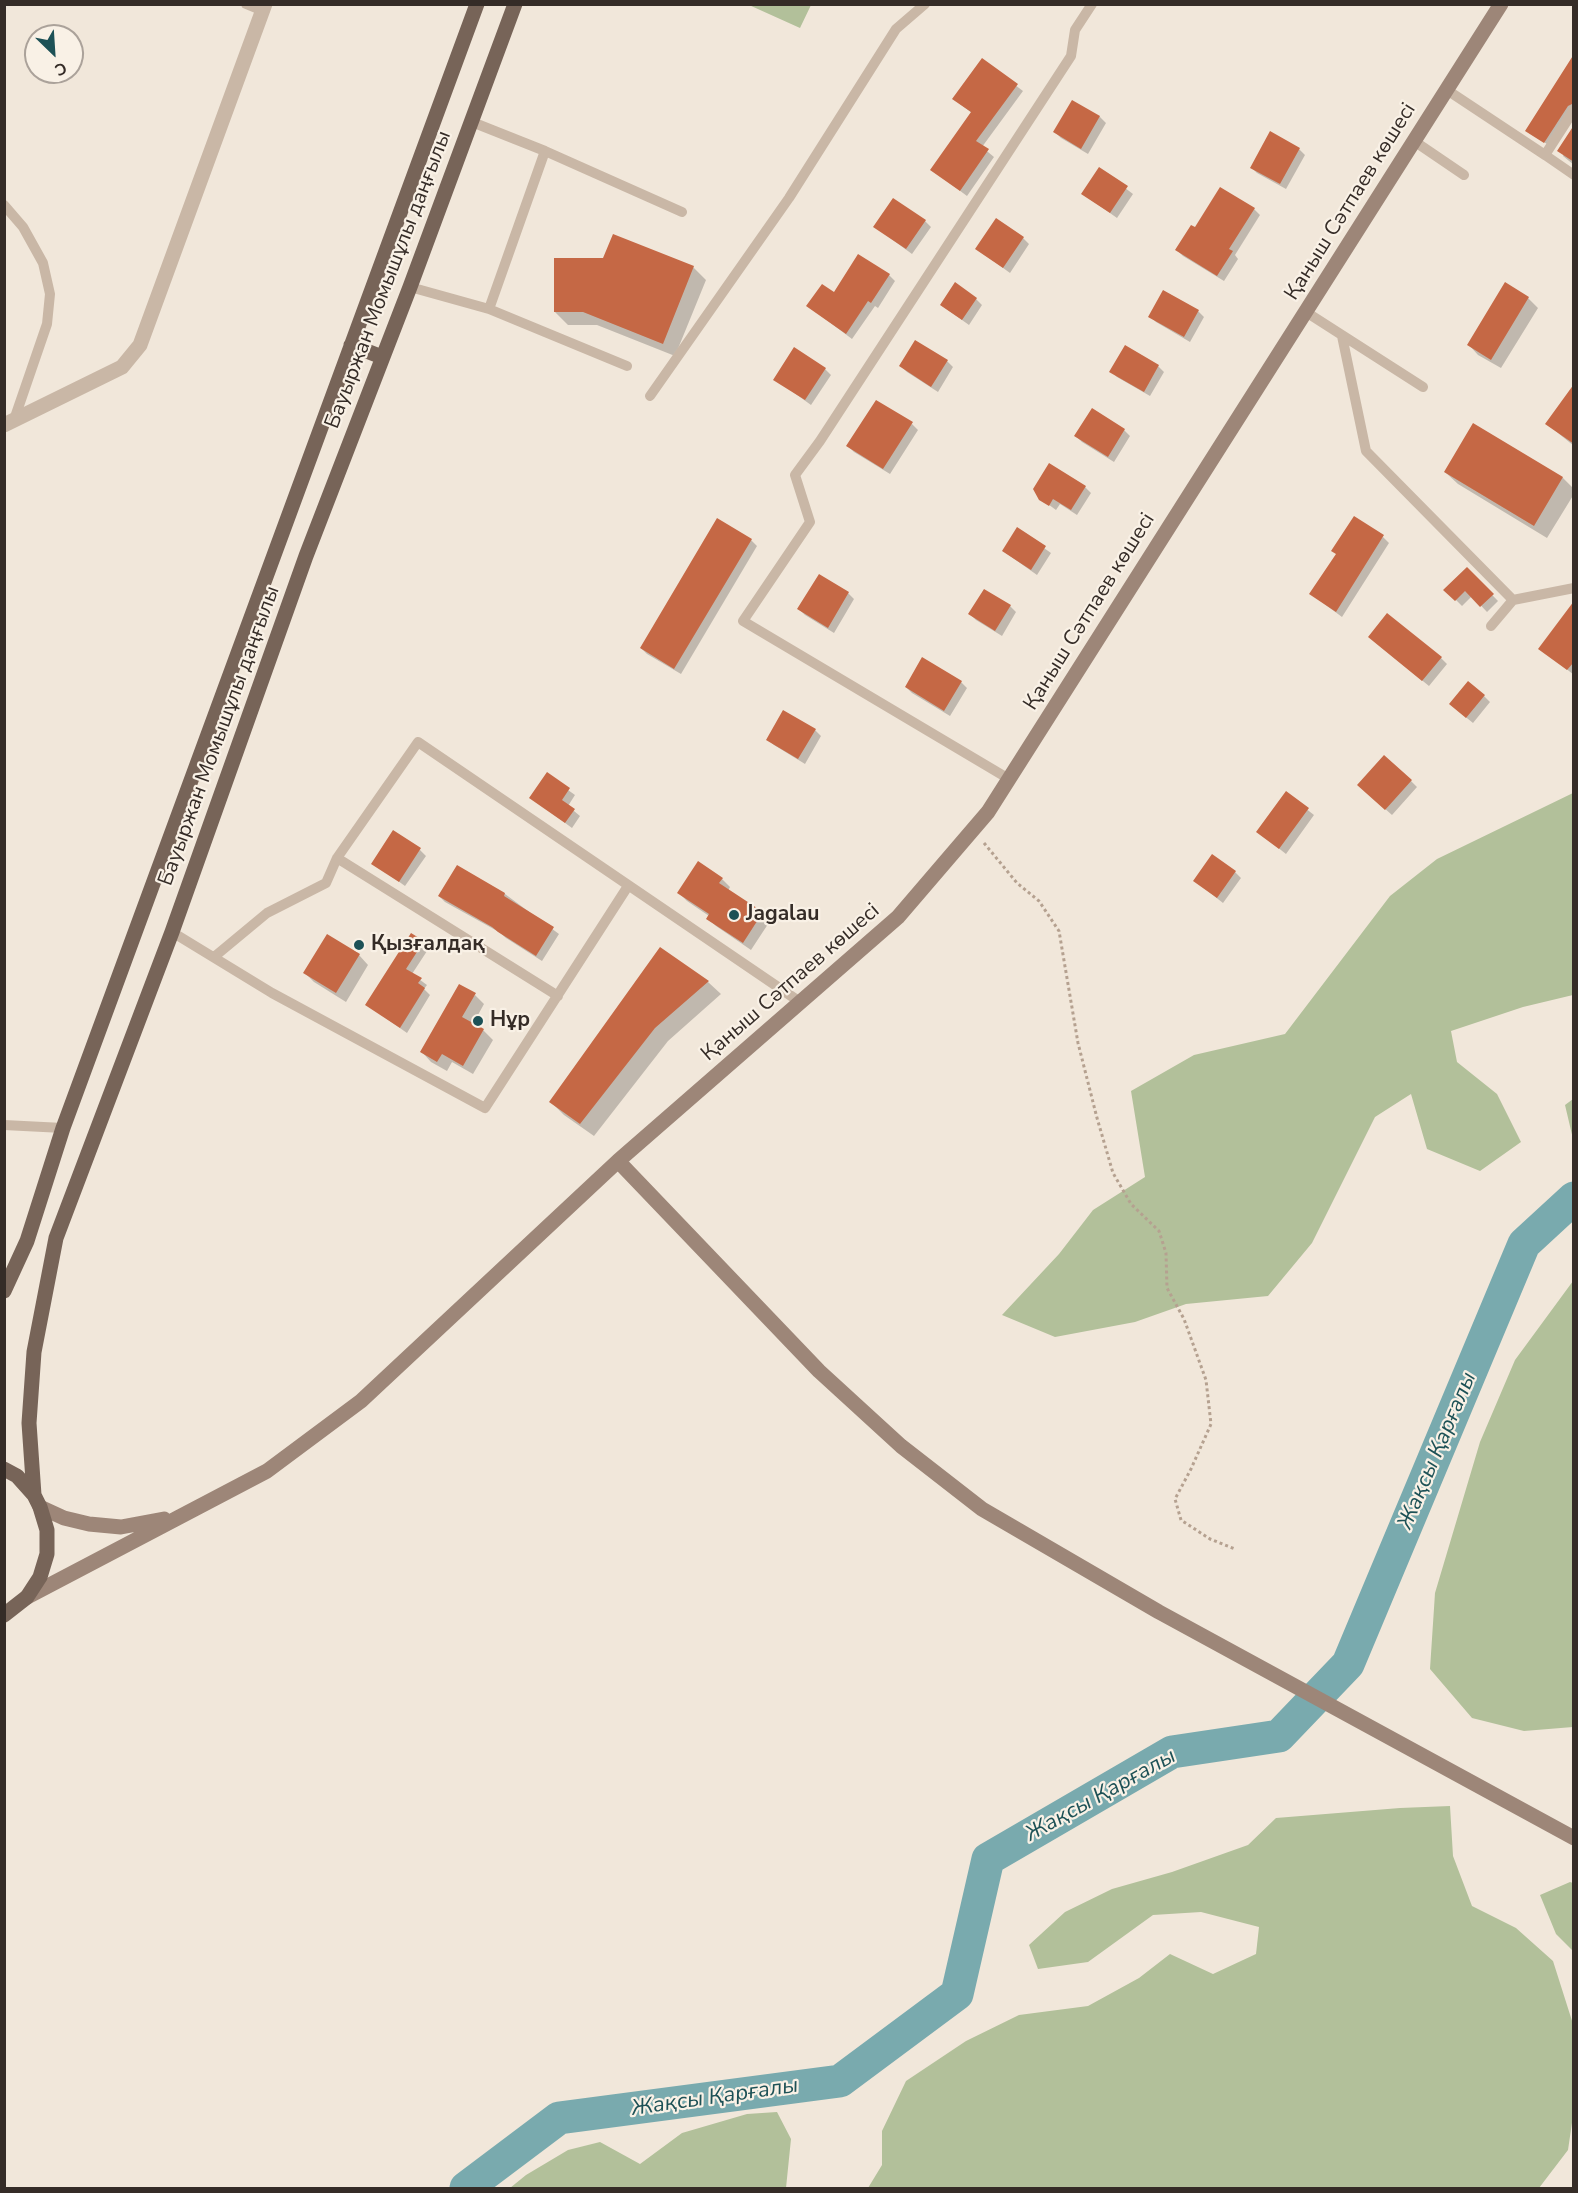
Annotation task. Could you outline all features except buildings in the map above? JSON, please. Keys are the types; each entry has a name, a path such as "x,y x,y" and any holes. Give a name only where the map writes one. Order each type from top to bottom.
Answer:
{"main road":[{"name":"Бауыржан Момышұлы даңғылы","path":"4,1291 27,1241 63,1128 477,4"},
{"name":"Бауыржан Момышұлы даңғылы","path":"27,1597 40,1577 47,1554 47,1530 37,1501 29,1423 34,1352 56,1238 172,932 298,578 410,287 515,4"},
{"name":"Қаныш Сәтпаев көшесі","path":"178,1516 222,1496 267,1471 361,1401 618,1161 898,917 988,812 1501,4"},
{"path":"351,345 382,357"},
{"path":"618,1161 819,1371 901,1446 982,1509 1159,1612 1574,1838"},
{"path":"4,1469 16,1476 37,1501 72,1520 121,1527 178,1516"},
{"path":"4,1616 27,1597 178,1516"}],"street":[{"path":"9,423 122,368 140,345 264,8"}],"lane":[{"path":"246,4 264,8"},
{"path":"650,396 789,198 896,29 925,4"},
{"path":"1009,779 743,621 810,522 795,475 820,441 1071,56 1075,30 1092,4"},
{"path":"1447,90 1574,175"},
{"path":"1545,155 1574,110"},
{"path":"472,122 545,151 682,212"},
{"path":"1414,141 1464,175"},
{"path":"489,309 545,151"},
{"path":"4,206 23,227 43,263 50,294 47,324 9,423"},
{"path":"410,287 489,309 627,366"},
{"path":"1306,312 1423,387"},
{"path":"1342,336 1366,451 1513,600"},
{"path":"1491,626 1513,600 1574,588"},
{"path":"214,957 267,913 326,883 337,858 418,742 801,1002"},
{"path":"337,858 558,996"},
{"path":"172,932 272,993 485,1108 628,886"},
{"path":"4,1125 63,1128"}],"path":[{"path":"973,830 1017,883 1040,901 1059,931 1078,1043 1113,1173 1131,1204 1159,1231 1166,1253 1167,1288 1184,1319 1206,1380 1211,1424 1175,1499 1181,1520 1210,1539 1235,1549"}],"green space":[{"path":"749,5 811,5 800,28"},
{"path":"1573,793 1573,995 1523,1007 1451,1031 1457,1062 1497,1094 1521,1142 1480,1171 1427,1149 1411,1094 1375,1117 1312,1243 1268,1296 1186,1304 1135,1322 1055,1337 1002,1315 1059,1254 1093,1210 1145,1177 1131,1091 1194,1055 1285,1034 1390,896 1437,859"},
{"path":"1573,1099 1573,1139 1565,1105"},
{"path":"1573,1281 1573,1727 1524,1731 1472,1718 1430,1669 1435,1593 1480,1442 1515,1360"},
{"path":"1450,1806 1453,1856 1472,1906 1516,1928 1553,1961 1573,2024 1573,2116 1568,2150 1539,2188 868,2188 882,2165 882,2131 906,2081 966,2041 1019,2015 1088,2006 1139,1978 1170,1954 1213,1974 1256,1954 1259,1927 1201,1912 1153,1915 1088,1962 1038,1969 1029,1945 1065,1912 1112,1889 1172,1872 1248,1845 1276,1818"},
{"path":"1570,1882 1573,1883 1573,1951 1556,1934 1540,1895"},
{"path":"777,2112 791,2139 786,2188 510,2188 526,2175 568,2150 600,2142 640,2164 682,2133 747,2114"}],"waterway":[{"name":"Жақсы Қарғалы","path":"466,2188 559,2118 840,2081 957,1994 988,1859 1172,1752 1279,1736 1348,1664 1524,1244 1574,1198"}],"place":[{"name":"Jagalau","path":"734,915"},
{"name":"Қызғалдақ","path":"359,945"},
{"name":"Нұр","path":"478,1021"}]}
